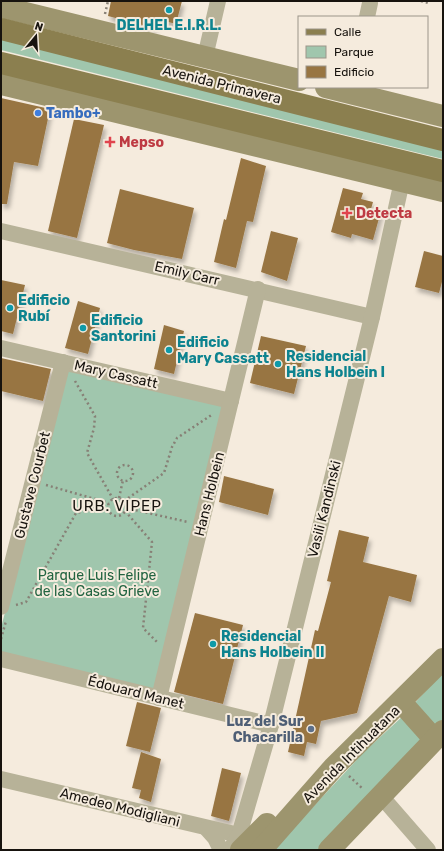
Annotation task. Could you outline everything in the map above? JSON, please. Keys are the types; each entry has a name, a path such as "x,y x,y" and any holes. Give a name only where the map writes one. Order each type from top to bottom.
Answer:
{"main road":[{"name":"Avenida Primavera","path":"1,7 298,80"},
{"name":"Avenida Primavera","path":"1,29 443,140"},
{"path":"1,63 443,171"},
{"path":"1,84 443,191"},
{"path":"333,88 348,90 443,116"},
{"name":"Avenida Intihuatana","path":"261,850 336,766 443,659"},
{"path":"329,850 439,735 401,702"},
{"path":"240,842 270,821 336,766"}],"street":[{"path":"205,56 218,1"},
{"name":"Vasili Kandinski","path":"230,850 240,842 249,800 271,725 372,317 402,181"},
{"name":"Emily Carr","path":"1,231 372,317"},
{"name":"Hans Holbein","path":"159,698 258,290"},
{"name":"Mary Cassatt","path":"1,348 231,401"},
{"name":"Gustave Courbet","path":"5,607 63,362"},
{"name":"Édouard Manet","path":"1,659 271,725"},
{"name":"Amedeo Modigliani","path":"1,779 207,828 240,842"},
{"path":"378,799 428,850"},
{"path":"249,800 252,815 260,820 270,821"},
{"path":"207,828 222,850"}],"path":[{"path":"104,16 108,1"},
{"path":"421,1 428,3"},
{"path":"73,378 95,416 94,428 87,453 113,499"},
{"path":"124,501 164,473 172,447 177,438 216,412"},
{"path":"127,465 133,470 133,475 128,480 123,480 119,477 118,472 120,467 127,465"},
{"path":"119,498 123,480"},
{"path":"41,484 108,504"},
{"path":"5,607 26,602 76,513 108,504 113,499 119,498 124,501 126,510 152,542 143,628 158,642"},
{"path":"108,504 109,512 114,516 120,516 126,510"},
{"path":"126,510 194,523"},
{"path":"336,766 378,799"}],"green space":[{"path":"1,38 443,147 443,159 1,50"},
{"name":"Parque Luis Felipe de las Casas Grieve","path":"67,368 226,406 155,690 1,654 1,628"},
{"path":"443,672 443,722 435,729 412,706"},
{"path":"404,715 427,737 318,850 273,850 364,752"}],"building":[{"path":"111,1 182,1 176,24 157,19 154,28 108,16"},
{"path":"1,98 50,109 38,166 14,162 7,204 1,204"},
{"path":"74,119 104,125 77,238 48,231"},
{"path":"241,158 266,166 253,222 247,221 236,268 214,262"},
{"path":"343,188 363,193 361,199 373,202 371,209 381,211 373,240 352,234 351,238 331,232"},
{"path":"120,189 194,208 182,259 134,250 107,243"},
{"path":"271,231 298,238 287,281 261,272"},
{"path":"424,251 443,256 443,278 439,293 415,287"},
{"name":"Edificio Rubí","path":"1,280 25,285 13,334 1,331"},
{"name":"Edificio Santorini","path":"78,301 100,308 88,354 65,348"},
{"name":"Edificio Mary Cassatt","path":"164,325 184,331 174,374 154,369"},
{"name":"Residencial Hans Holbein I","path":"261,336 306,346 294,394 250,383"},
{"path":"1,358 51,369 43,401 1,391"},
{"path":"224,476 274,489 268,515 219,502"},
{"path":"339,530 369,537 363,562 417,575 411,602 389,596 357,713 321,721 316,744 307,742 304,756 288,752 315,630 318,631 331,582 327,581"},
{"name":"Residencial Hans Holbein II","path":"195,613 243,625 223,704 174,692"},
{"path":"137,702 161,708 150,752 126,746"},
{"path":"141,752 161,759 151,802 139,798 141,790 132,788"},
{"path":"222,768 241,773 229,821 211,816"}],"place":[{"name":"DELHEL E.I.R.L.","path":"169,10"},
{"name":"Tambo+","path":"38,113"},
{"name":"Mepso","path":"110,142"},
{"name":"Detecta","path":"347,213"},
{"name":"Edificio Rubí","path":"10,308"},
{"name":"Edificio Santorini","path":"83,328"},
{"name":"Edificio Mary Cassatt","path":"169,350"},
{"name":"Residencial Hans Holbein I","path":"278,364"},
{"name":"Residencial Hans Holbein II","path":"213,644"},
{"name":"Luz del Sur Chacarilla","path":"311,729"}],"district":[{"name":"URB. VIPEP","path":"117,506"}]}
